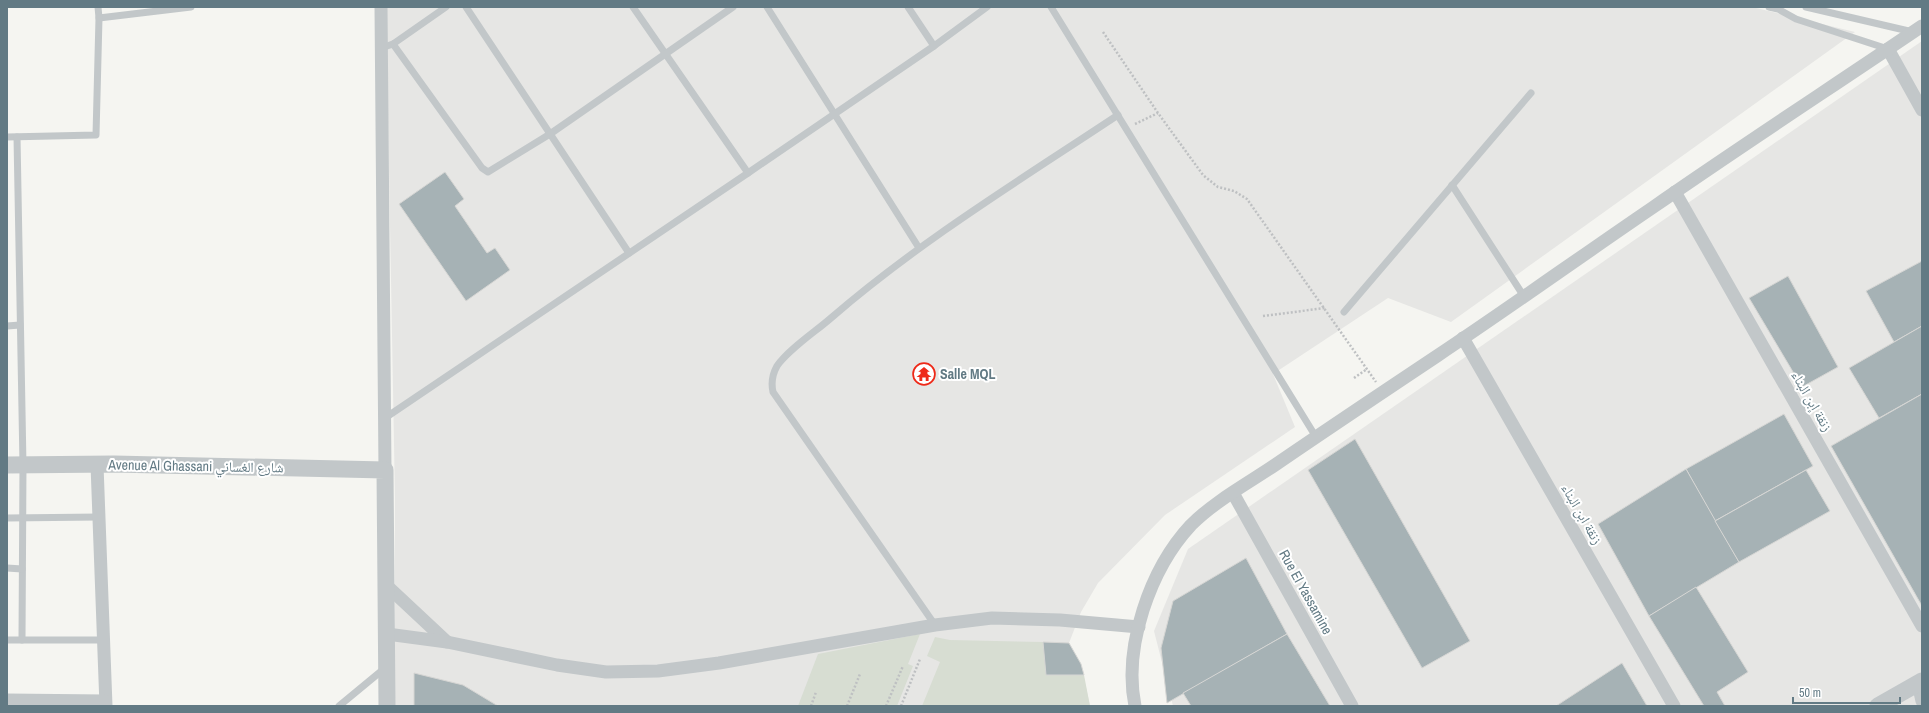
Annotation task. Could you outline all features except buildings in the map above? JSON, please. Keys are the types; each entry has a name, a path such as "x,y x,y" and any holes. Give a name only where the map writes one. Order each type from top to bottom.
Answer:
{"street":[{"path":"381,7 387,46 384,419 387,706"},
{"path":"1135,706 1133,695 1134,646 1148,597 1174,546 1192,525 1233,493 1463,338 1523,295 1675,192 1918,29"},
{"path":"1888,49 1922,110"},
{"name":"زنقة إبن البناء","path":"1675,192 1922,626"},
{"name":"زنقة ابن البناء","path":"1463,338 1674,706"},
{"name":"Avenue Al Ghassani شارع الغساني","path":"15,465 385,470"},
{"path":"7,700 105,703 97,465"},
{"name":"Rue El Yassamine","path":"1233,493 1352,706"},
{"path":"386,586 447,642"},
{"path":"387,634 447,642 557,665 606,672 658,671 719,663 934,626 992,618 1060,620 1139,627"},
{"path":"1878,706 1920,682 1922,701"}],"lane":[{"path":"7,137 96,136 98,7"},
{"path":"99,18 147,10 192,7"},
{"path":"446,7 387,46 484,170 491,171 550,134 733,7"},
{"path":"466,7 629,253"},
{"path":"633,7 748,173"},
{"path":"767,7 919,248"},
{"path":"908,7 934,46"},
{"path":"384,419 934,46 987,7"},
{"path":"1051,7 1316,437"},
{"path":"1769,7 1778,9 1796,19 1888,49"},
{"path":"1778,9 1786,7"},
{"path":"1806,7 1918,29"},
{"path":"1344,312 1531,93"},
{"path":"934,626 773,392 771,386 773,376 784,358 867,287 919,248 1118,115"},
{"path":"17,137 20,325 15,465 22,518 22,640"},
{"path":"1452,185 1523,295"},
{"path":"7,326 20,325"},
{"path":"7,518 99,517"},
{"path":"7,568 22,569"},
{"path":"7,640 104,640"},
{"path":"339,706 387,667"}],"path":[{"path":"1103,32 1158,113 1208,180 1218,187 1234,191 1247,198 1383,392"},
{"path":"1126,128 1158,113"},
{"path":"1263,316 1325,308"},
{"path":"1354,378 1367,369"},
{"path":"901,706 920,660"},
{"path":"886,706 903,666"},
{"path":"847,706 860,674"},
{"path":"811,706 816,692"}],"shaded area":[{"path":"386,7 1752,7 1855,32 1451,322 1388,298 1273,374 1295,427 1165,515 1098,583 1081,612 1069,643 1081,664 1090,706 395,706 395,498"},
{"path":"1922,41 1922,706 1173,706 1154,631 1188,549"},
{"path":"920,634 908,664 913,666 897,706 798,706 818,654"},
{"path":"935,637 950,640 1043,642 1046,675 1084,675 1090,706 922,706 940,662 927,656"}],"place":[{"name":"Salle MQL","path":"924,374"}]}
